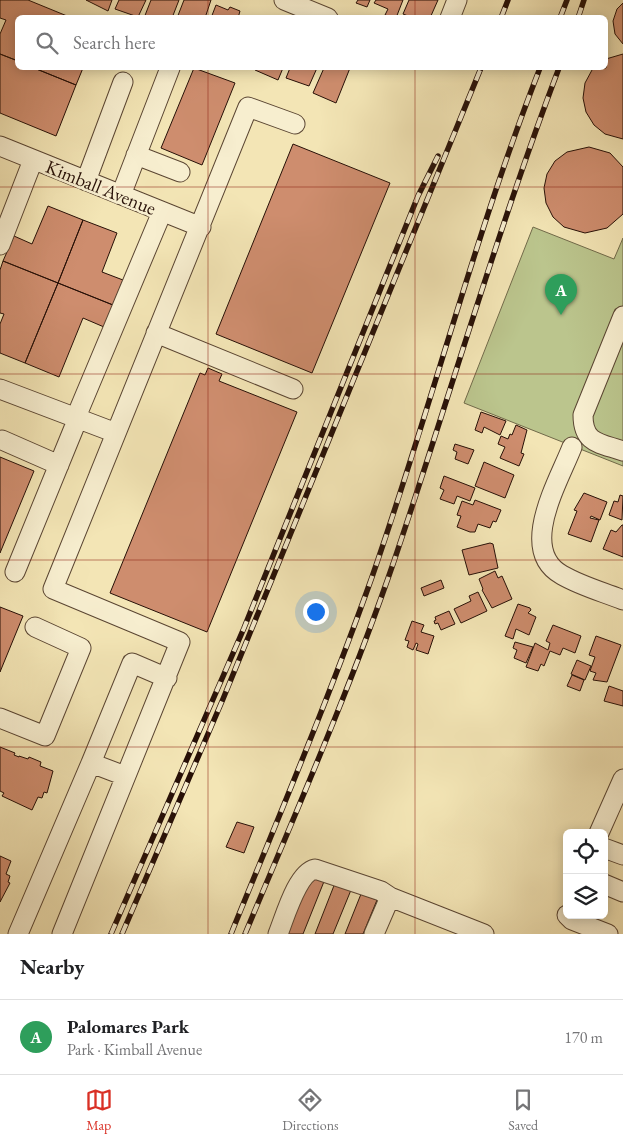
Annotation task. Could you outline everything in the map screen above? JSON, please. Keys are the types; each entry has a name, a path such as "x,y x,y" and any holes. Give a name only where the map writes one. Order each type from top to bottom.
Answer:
{"street":[{"path":"284,0 321,15"},
{"path":"451,15 457,0"},
{"path":"121,195 169,70"},
{"path":"86,181 123,82"},
{"path":"62,934 180,642 53,589 248,107 294,124"},
{"name":"Kimball Avenue","path":"0,147 201,227"},
{"path":"136,155 180,172"},
{"path":"0,245 33,160"},
{"path":"15,572 162,212"},
{"path":"623,316 583,415 583,429 588,438 623,451"},
{"path":"156,333 293,389"},
{"path":"0,388 116,433"},
{"path":"2,440 59,465"},
{"path":"572,447 542,522 540,537 544,551 550,565 562,575 623,600"},
{"path":"0,718 45,736 80,648 35,627"},
{"path":"18,934 132,663 167,678"},
{"path":"91,762 125,776"},
{"path":"602,829 623,779"},
{"path":"608,849 623,855"},
{"path":"278,934 299,884 309,870 315,869 381,891 484,934"},
{"path":"608,886 623,892"},
{"path":"374,934 390,896"},
{"path":"571,919 608,934"}],"green space":[{"path":"533,227 614,259 623,238 623,466 464,403"}],"building":[{"path":"0,0 28,0 65,15 15,15 15,60 0,54 0,34 6,20 0,18"},
{"path":"86,0 112,0 108,11"},
{"path":"119,0 146,0 139,15 132,15 115,9"},
{"path":"151,0 179,0 173,15 145,15"},
{"path":"184,0 211,0 206,15 178,15"},
{"path":"358,0 370,0 367,7 356,3"},
{"path":"376,0 403,0 397,15 385,15 388,9 374,3"},
{"path":"409,0 438,0 431,15 403,14"},
{"path":"623,3 623,44 615,34 613,21 617,9"},
{"path":"216,5 228,10 230,7 240,11 239,15 212,15"},
{"path":"0,54 15,60 15,70 39,70 76,85 56,136 0,113"},
{"path":"623,54 623,139 605,134 594,125 586,112 583,98 585,83 592,70 608,70 608,58"},
{"path":"39,70 82,70 76,85"},
{"path":"193,70 199,70 235,83 202,165 161,148"},
{"path":"255,70 282,70 278,80"},
{"path":"289,70 316,70 309,86 286,78"},
{"path":"323,70 349,70 336,103 313,93"},
{"path":"293,144 390,183 312,373 216,334"},
{"path":"589,147 610,153 623,167 623,214 607,228 585,233 564,227 553,217 546,203 544,188 547,174 555,161 567,152"},
{"path":"48,206 83,220 58,283 3,261 14,236 32,244"},
{"path":"83,220 117,233 102,272 123,280 113,305 58,283"},
{"path":"3,261 58,283 25,363 0,353 0,324 4,314 0,313 0,270"},
{"path":"58,283 113,305 104,327 83,318 59,377 25,363"},
{"path":"208,368 222,374 219,381 297,412 207,632 110,593 200,373 205,375"},
{"path":"481,412 506,421 500,435 484,427 482,433 475,430"},
{"path":"516,425 527,430 521,453 524,454 519,466 500,458 505,447 498,444 501,436 508,439 510,434 512,435"},
{"path":"455,444 474,450 468,464 455,459 457,452 453,450"},
{"path":"0,457 34,471 0,553"},
{"path":"484,462 514,475 505,498 475,486"},
{"path":"444,476 475,488 470,501 457,496 454,504 440,499 444,490 440,488"},
{"path":"584,493 607,502 600,520 591,516 590,518 599,520 591,542 568,534 577,511 574,510"},
{"path":"620,495 623,496 622,520 609,515 614,501 618,502"},
{"path":"475,500 501,510 496,522 493,521 490,528 478,524 475,532 457,527 461,516 457,515 462,501 473,505"},
{"path":"622,525 623,557 603,549 611,530 616,532"},
{"path":"490,543 493,544 498,568 469,575 462,550"},
{"path":"495,571 498,578 502,576 512,599 492,608 482,590 479,579"},
{"path":"441,580 444,588 424,596 421,588"},
{"path":"478,592 487,611 461,623 454,609 471,601 469,596"},
{"path":"518,604 530,608 531,610 528,613 536,617 529,635 516,629 513,639 505,636"},
{"path":"0,607 23,616 0,672"},
{"path":"449,611 455,624 441,630 438,623 435,624 435,617"},
{"path":"412,621 424,625 421,632 434,636 428,654 416,650 418,644 416,643 413,650 407,647 409,641 405,640"},
{"path":"553,625 581,636 575,653 563,648 560,655 550,651 544,666 541,664 538,671 526,667 535,643 548,650 550,643 546,641"},
{"path":"596,636 621,645 607,682 593,680 596,673 590,671 595,657 589,655"},
{"path":"515,642 533,647 526,663 514,658 517,650 513,648"},
{"path":"577,660 591,666 585,680 571,674"},
{"path":"572,675 584,680 580,691 567,686"},
{"path":"609,686 623,691 623,706 604,701"},
{"path":"0,747 15,753 14,755 19,757 28,759 29,757 41,762 40,766 53,771 47,793 44,792 42,798 38,797 32,810 2,796 4,793 0,791"},
{"path":"237,822 254,827 244,853 226,847"},
{"path":"0,856 11,861 6,874 10,876 8,882 10,883 0,902"},
{"path":"309,873 325,879 303,934 284,934"},
{"path":"335,883 351,890 333,934 315,934"},
{"path":"361,894 377,900 363,934 345,934"}],"railway":[{"path":"502,15 508,0"},
{"path":"561,15 567,0"},
{"path":"579,15 584,0"},
{"path":"122,934 223,699 480,70"},
{"path":"231,934 356,622 414,450 474,257 539,70"},
{"path":"245,934 322,750 376,611 414,502 515,191 558,70"},
{"path":"111,934 244,628 418,196 438,156"}],"place":[{"name":"Palomares Park","path":"561,315"}]}
